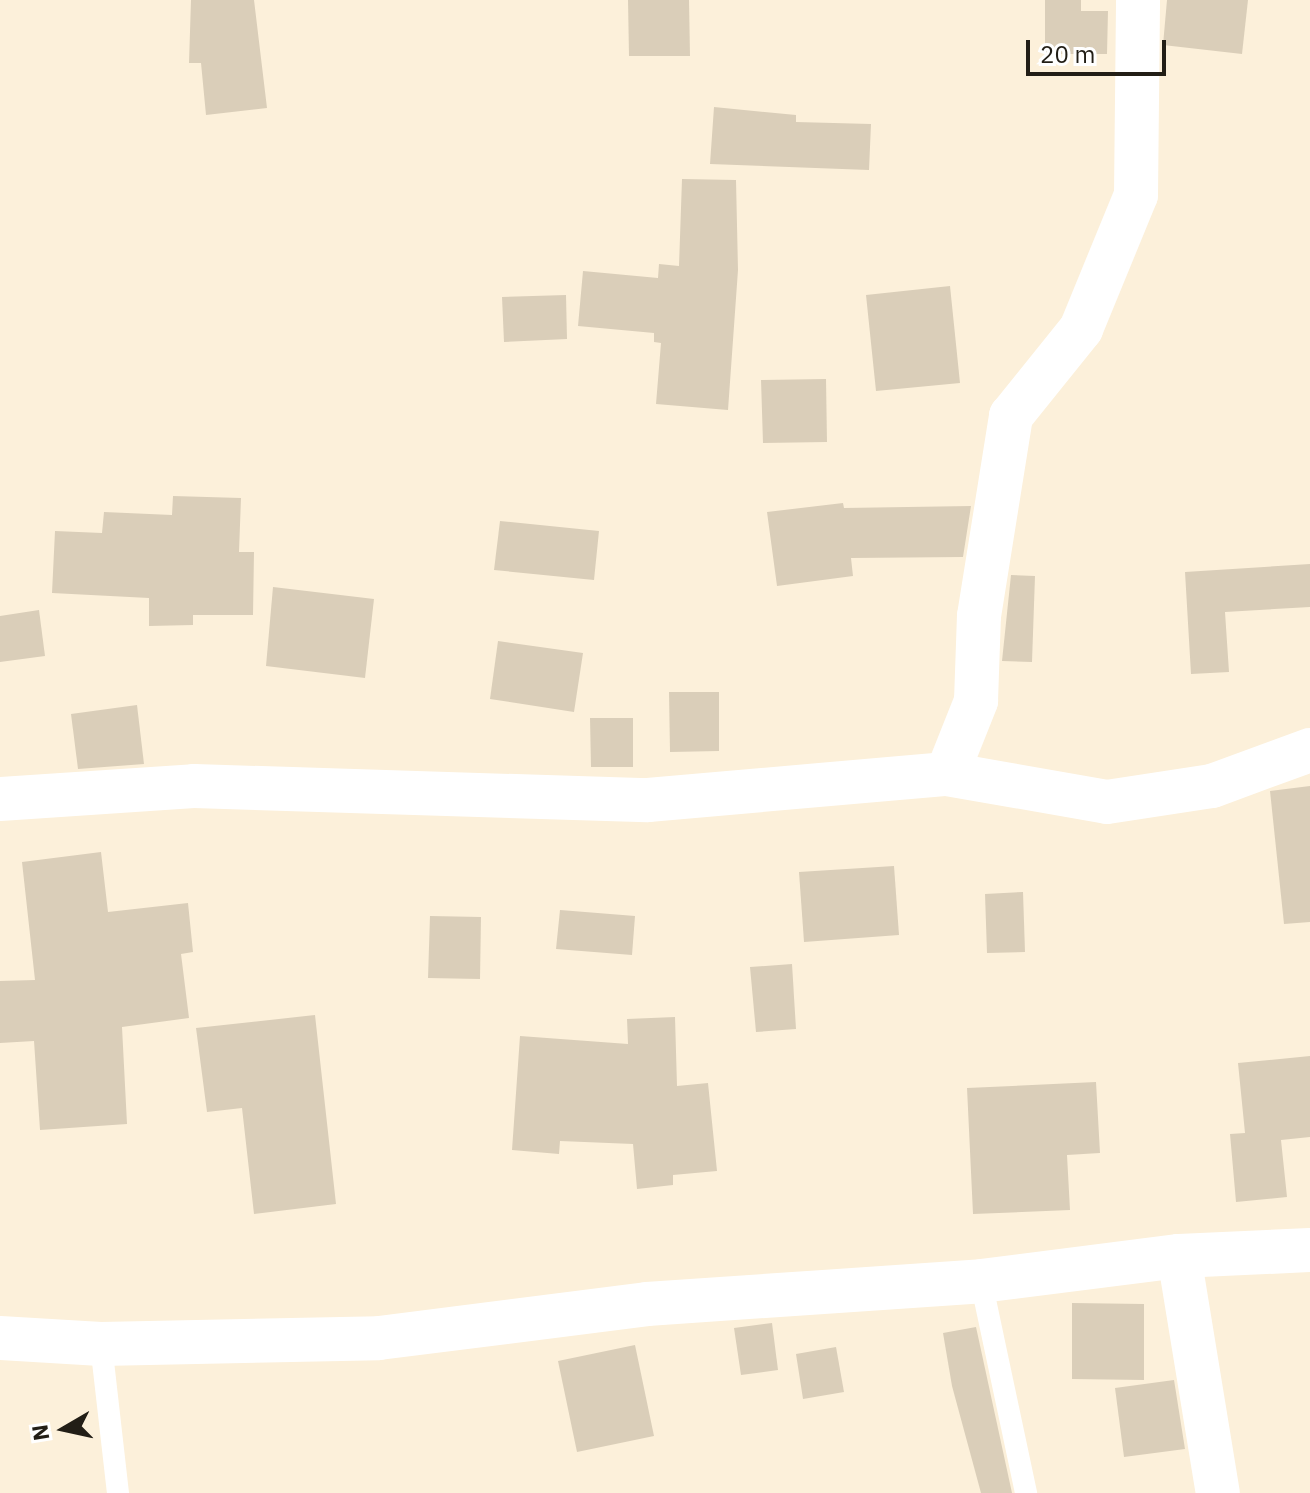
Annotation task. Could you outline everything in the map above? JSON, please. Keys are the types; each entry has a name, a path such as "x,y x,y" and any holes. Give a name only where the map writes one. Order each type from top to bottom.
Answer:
{"street":[{"path":"947,774 976,701 979,616 1011,416 1081,329 1136,195 1138,0"},
{"path":"0,799 194,786 648,800 947,774 1107,802 1212,786 1310,750"},
{"path":"0,1338 101,1344 379,1338 647,1304 981,1281 1179,1256 1310,1250"},
{"path":"1179,1256 1218,1493"}],"lane":[{"path":"981,1281 1026,1493"},
{"path":"101,1344 118,1493"}],"building":[{"path":"191,0 254,0 267,108 206,115 201,63 189,63"},
{"path":"628,0 689,0 690,56 629,56"},
{"path":"1045,0 1081,0 1081,11 1108,11 1107,54 1045,54"},
{"path":"1167,0 1248,0 1242,54 1163,45"},
{"path":"714,107 796,115 796,122 871,124 869,170 710,164"},
{"path":"682,179 736,180 738,270 728,410 656,404 661,343 654,342 654,333 578,326 583,271 658,278 659,264 679,266"},
{"path":"950,286 960,383 876,391 866,295"},
{"path":"566,295 567,339 504,342 502,297"},
{"path":"826,379 827,442 763,443 761,380"},
{"path":"173,496 241,498 239,552 254,552 253,615 193,615 193,625 149,626 149,598 52,593 55,531 102,533 104,512 172,515"},
{"path":"843,503 844,508 971,506 963,557 851,558 853,576 777,586 767,512"},
{"path":"500,521 599,531 594,580 494,570"},
{"path":"1310,564 1310,607 1225,612 1229,672 1191,674 1185,572"},
{"path":"1011,575 1035,576 1032,662 1002,661"},
{"path":"273,587 374,599 365,678 266,666"},
{"path":"39,610 45,656 0,662 0,616"},
{"path":"498,641 583,653 574,712 490,699"},
{"path":"669,692 719,692 719,751 670,752"},
{"path":"137,705 144,764 78,769 71,714"},
{"path":"590,718 633,718 633,767 591,767"},
{"path":"1310,786 1310,922 1284,924 1270,791"},
{"path":"101,852 108,912 188,903 193,952 181,954 189,1018 122,1027 127,1124 40,1130 34,1041 0,1043 0,981 35,980 22,862"},
{"path":"894,866 899,935 804,942 799,872"},
{"path":"1023,892 1025,952 987,953 985,894"},
{"path":"560,910 635,916 632,955 556,949"},
{"path":"430,916 481,917 480,979 428,978"},
{"path":"792,964 796,1029 756,1032 750,967"},
{"path":"315,1015 336,1204 254,1214 242,1108 207,1112 196,1028"},
{"path":"675,1017 677,1086 708,1083 717,1171 673,1175 673,1185 637,1189 633,1144 560,1141 559,1154 512,1150 520,1036 628,1044 627,1019"},
{"path":"1310,1056 1310,1137 1281,1140 1287,1197 1236,1202 1230,1134 1245,1133 1238,1063"},
{"path":"1096,1082 1100,1153 1067,1155 1070,1210 973,1214 967,1088"},
{"path":"1072,1303 1144,1304 1144,1380 1072,1379"},
{"path":"772,1323 778,1370 741,1375 734,1328"},
{"path":"976,1327 1012,1493 981,1493 952,1386 943,1333"},
{"path":"635,1345 654,1436 577,1452 558,1361"},
{"path":"836,1347 844,1392 803,1399 796,1354"},
{"path":"1174,1380 1185,1449 1124,1457 1115,1388"}]}
